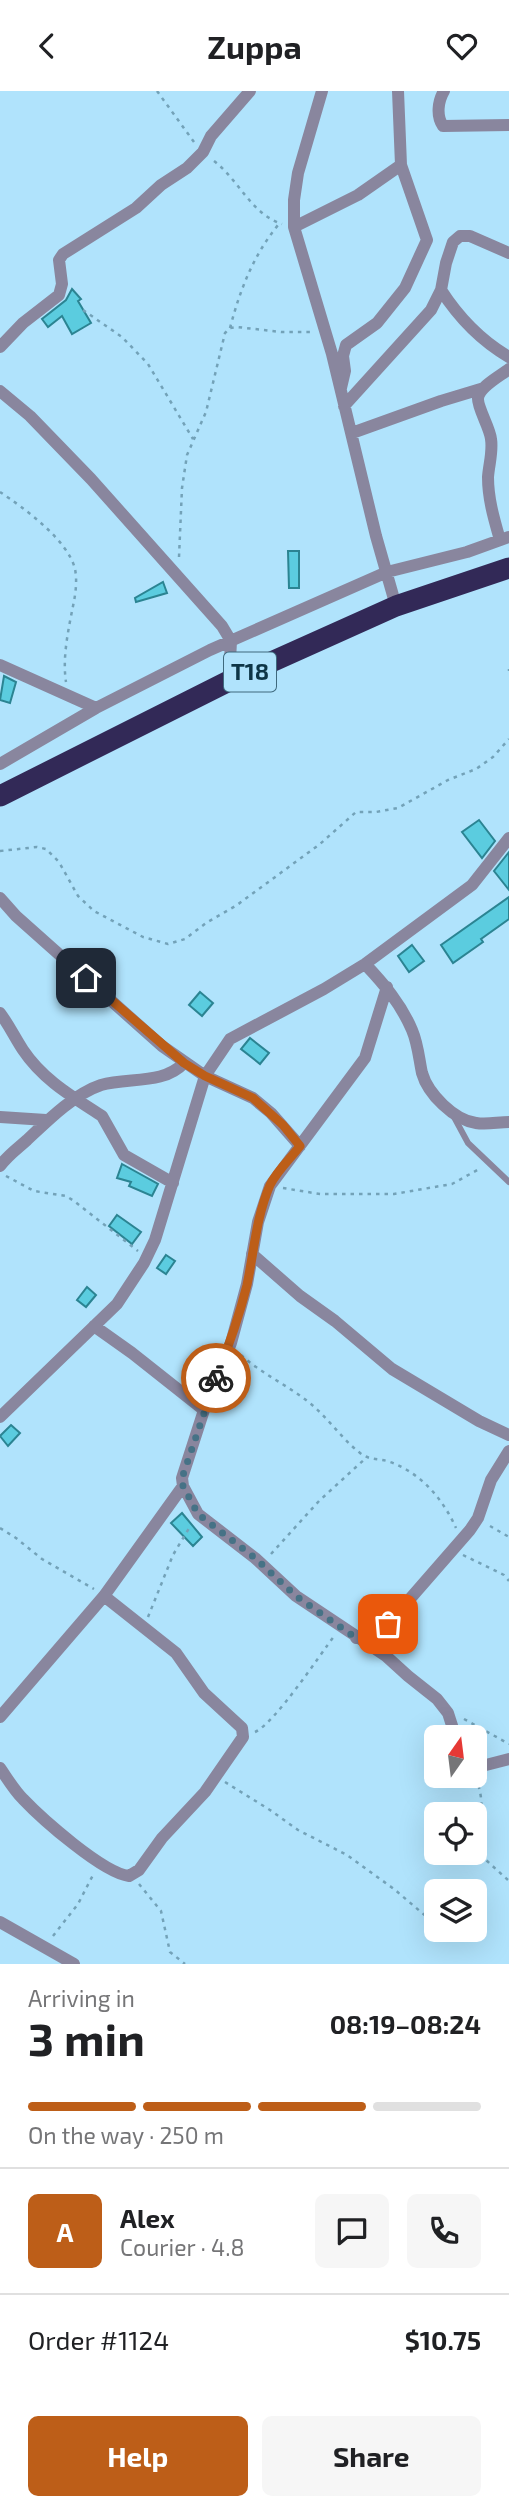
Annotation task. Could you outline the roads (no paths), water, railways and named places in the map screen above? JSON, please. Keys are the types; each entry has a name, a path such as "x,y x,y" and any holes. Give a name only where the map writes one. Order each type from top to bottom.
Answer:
{"highway":[{"name":"T18","path":"0,796 229,681 396,606 509,568"}],"street":[{"path":"0,347 23,323 59,295 62,284 59,260 63,254 136,208 161,185 178,176 203,152 211,136 250,91"},
{"path":"322,91 298,173 294,227 341,388 376,536 396,606"},
{"path":"341,388 346,345 377,323 405,288 427,240 401,165 398,91"},
{"path":"444,91 439,109 443,126 509,125"},
{"path":"294,227 358,195 401,165"},
{"path":"344,406 431,310 441,290 453,242 460,236 470,236 509,253"},
{"path":"441,290 454,310 483,340 509,357"},
{"path":"0,764 96,708 231,641 387,572 504,539 490,503 488,475 493,450 491,436 478,401 484,388 509,369"},
{"path":"352,433 484,388"},
{"path":"0,391 30,416 91,479 222,625 231,641 229,681"},
{"path":"0,664 96,708"},
{"path":"0,1417 117,1304 147,1258 155,1240 205,1076 230,1039 365,964 472,885 508,845"},
{"path":"0,898 16,916 184,1063 253,1098 283,1125 300,1146"},
{"path":"365,964 387,987 414,1034 423,1076 431,1092 452,1112 474,1123 509,1122"},
{"path":"387,987 365,1058 270,1186 258,1222 247,1284 231,1343 204,1410 196,1441 184,1470 183,1486 198,1514 263,1565 306,1604 386,1655 408,1677 437,1699 448,1713 452,1725"},
{"path":"0,1013 24,1052 49,1079 75,1100 102,1116 124,1154 173,1183"},
{"path":"0,1166 8,1155 47,1120 75,1100 102,1085 166,1075 184,1063"},
{"path":"0,1117 47,1120"},
{"path":"252,1254 289,1288 335,1321 392,1369 479,1422 509,1435"},
{"path":"94,1326 204,1410"},
{"path":"356,1638 373,1634 388,1624 457,1546 478,1518 491,1480 509,1451"},
{"path":"0,1717 104,1596 183,1486"},
{"path":"0,1768 22,1799 96,1861 122,1875 133,1875 162,1838 205,1792 223,1763 240,1744 243,1737 242,1728 204,1693 176,1653 104,1596"},
{"path":"487,1765 509,1759"},
{"path":"0,1921 74,1964"}],"lane":[{"path":"452,1112 468,1143 509,1182"}]}
